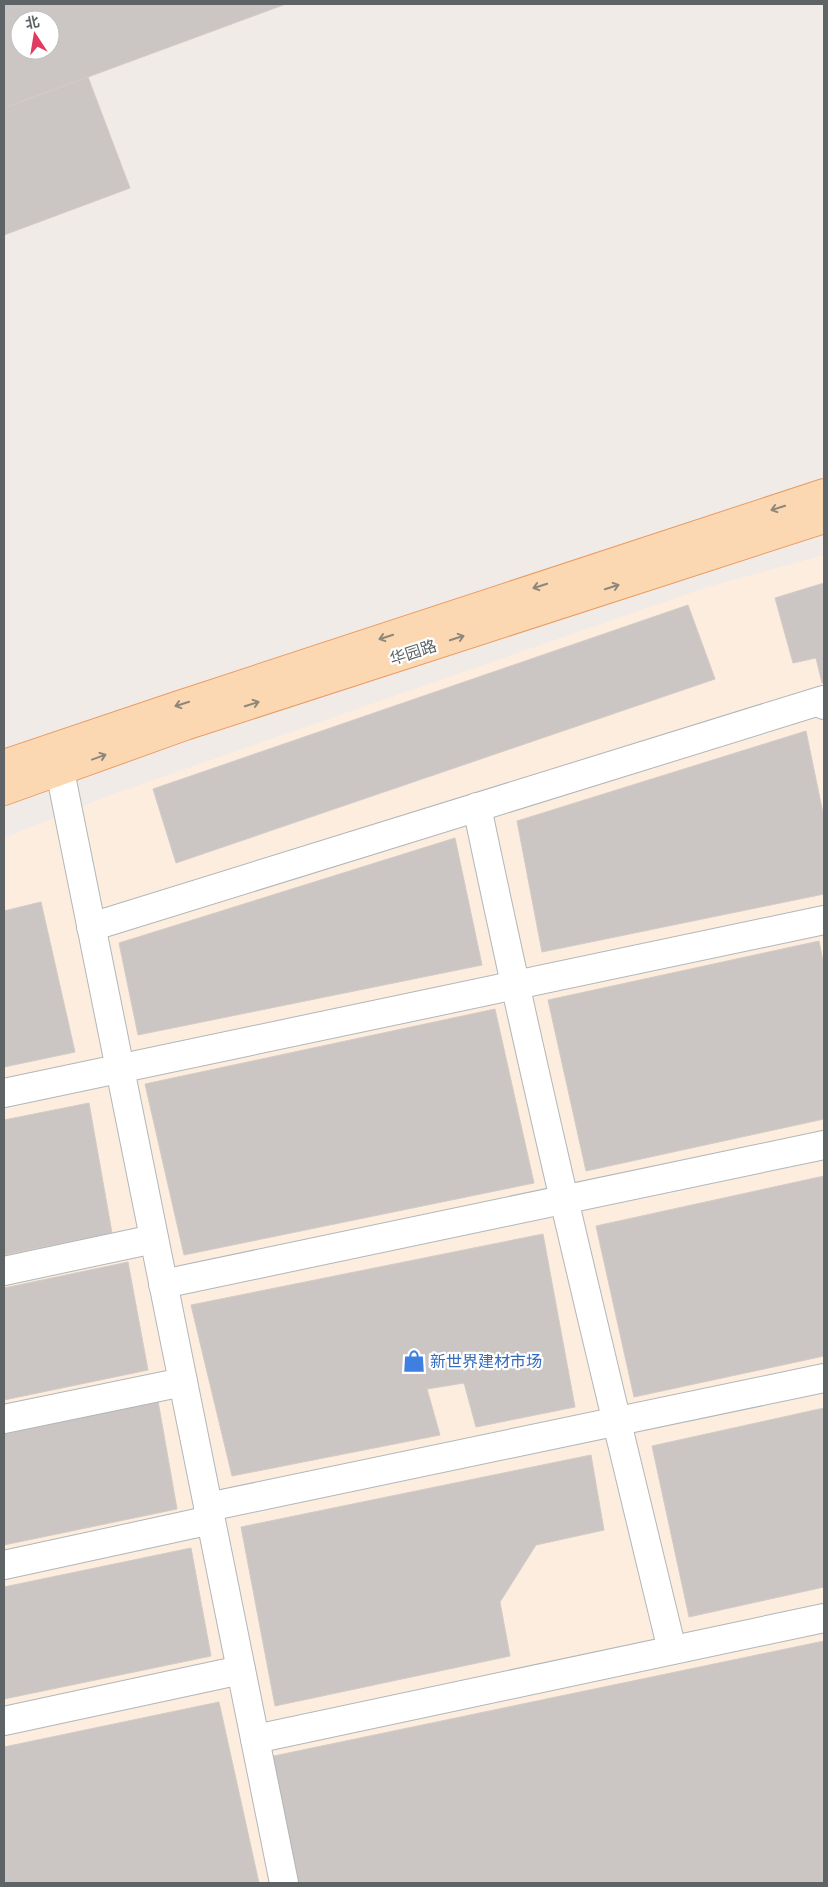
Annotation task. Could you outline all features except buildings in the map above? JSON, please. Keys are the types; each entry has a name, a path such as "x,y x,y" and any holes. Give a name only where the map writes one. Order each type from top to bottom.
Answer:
{"main road":[{"name":"华园路","path":"4,764 824,493"},
{"name":"华园路","path":"4,791 186,726 824,518"}],"lane":[{"path":"91,926 823,700 824,705"},
{"path":"60,771 284,1883"},
{"path":"478,807 514,984 616,1421 672,1650"},
{"path":"4,1093 824,920"},
{"path":"163,1284 824,1145"},
{"path":"4,1270 154,1239"},
{"path":"4,1565 209,1513 616,1421 824,1378"},
{"path":"4,1419 183,1382"},
{"path":"255,1739 824,1618"},
{"path":"4,1721 241,1670"}],"shaded area":[{"name":"新世界建材市场","path":"824,555 824,1883 4,1883 4,838 113,794 707,587"}],"place":[{"name":"新世界建材市场","path":"414,1361"}]}
